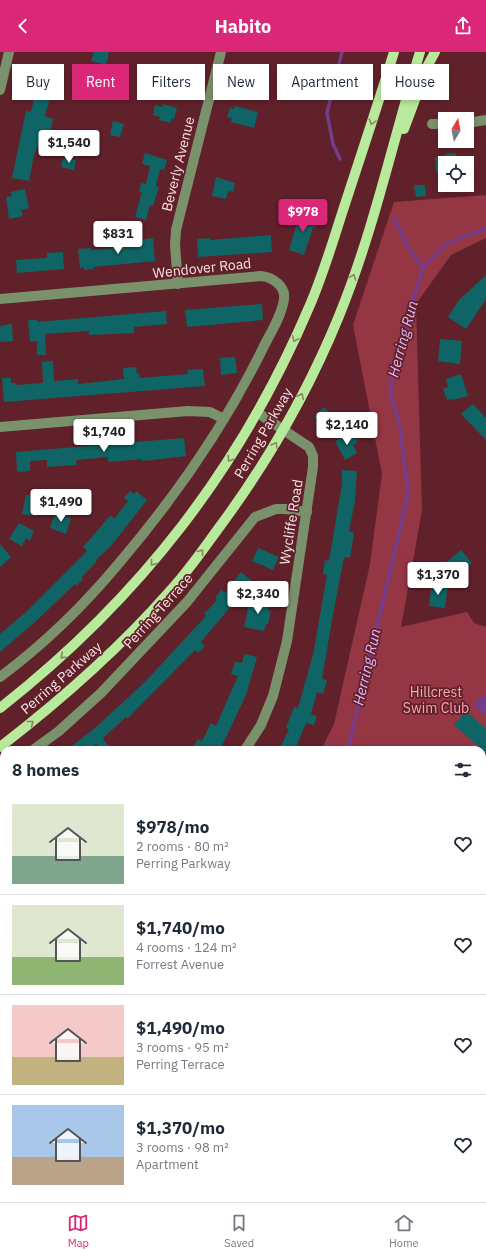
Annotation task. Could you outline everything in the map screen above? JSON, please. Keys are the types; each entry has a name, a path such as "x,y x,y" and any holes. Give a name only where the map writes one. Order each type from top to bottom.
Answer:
{"main road":[{"path":"387,64 389,52"},
{"name":"Perring Parkway","path":"390,64 394,52"},
{"name":"Perring Parkway","path":"1,746 46,712 92,672 171,591 238,503 283,431 339,316 355,272 383,183 420,52"},
{"path":"383,183 428,65 435,52"},
{"name":"Perring Parkway","path":"0,708 69,651 101,620 145,573 179,531 236,451 258,413 291,349 311,304 381,94"}],"street":[{"path":"0,90 9,52"},
{"name":"Beverly Avenue","path":"178,284 175,245 176,230 221,52"},
{"path":"474,122 486,120"},
{"path":"432,124 438,124"},
{"name":"Wendover Road","path":"0,300 261,276 272,279 278,284 284,295 279,315 244,385 224,419"},
{"path":"0,427 188,411 210,412 224,419 180,486 120,563 28,656 0,677"},
{"name":"Wycliffe Road","path":"248,746 261,725 273,696 287,641 312,478 313,456 309,446 283,431 258,413"},
{"name":"Perring Terrace","path":"38,746 59,731 107,687 187,602 256,517 276,509 286,508 307,512"}],"green space":[{"name":"Hillcrest Swim Club","path":"486,195 486,238 451,255 416,304 422,511 401,627 467,612 474,623 486,627 486,746 323,746 334,724 370,564 382,474 353,325 394,202"}],"shaded area":[{"path":"486,694 486,716 473,704"}],"building":[{"path":"94,52 109,52 106,64 91,61"},
{"path":"34,100 49,100 45,116 53,119 50,133 44,131 34,155 29,181 12,178 26,111 31,112"},
{"path":"163,104 177,108 174,119 171,119 171,123 159,120 160,117 153,115 155,105 162,107"},
{"path":"235,106 258,112 254,128 231,122 232,118 227,117 230,108 234,109"},
{"path":"113,121 124,124 120,137 110,135"},
{"path":"145,153 167,160 164,170 160,169 156,186 159,187 153,206 150,205 146,220 135,217 142,192 139,191 141,183 146,184 150,166 142,164"},
{"path":"456,153 456,156 445,156 445,154"},
{"path":"435,157 438,157 438,172 436,172"},
{"path":"63,158 76,160 74,170 61,167"},
{"path":"216,177 235,183 233,192 228,191 226,199 212,196"},
{"path":"414,185 425,185 426,196 416,197"},
{"path":"25,189 29,208 21,210 23,216 9,219 6,197 12,196 11,192"},
{"path":"300,213 318,216 316,228 313,228 304,255 289,250"},
{"path":"271,235 272,252 198,257 197,239 209,238 210,240"},
{"path":"153,238 155,261 93,267 93,269 84,270 84,267 80,268 78,249 91,248 91,250 137,246 137,240"},
{"path":"63,252 64,269 17,273 16,260 47,258 47,253"},
{"path":"486,275 486,299 466,329 448,317 459,300"},
{"path":"262,304 263,320 187,327 185,310"},
{"path":"166,311 167,324 134,327 134,333 89,335 89,331 45,334 46,355 37,355 37,341 30,342 28,320 37,320 37,322"},
{"path":"12,324 13,341 0,342 0,326"},
{"path":"440,339 462,341 460,364 438,361"},
{"path":"235,357 237,373 221,375 220,358"},
{"path":"53,361 54,381 78,379 78,384 124,379 123,368 136,367 137,374 139,374 140,378 188,374 187,370 203,369 205,386 4,402 2,378 11,378 11,383 16,383 16,385 43,383 42,362"},
{"path":"461,374 468,396 447,400 443,388 448,387 446,379"},
{"path":"473,404 486,418 486,440 461,414"},
{"path":"324,407 336,419 327,429 314,417"},
{"path":"353,432 358,442 353,445 357,453 345,460 335,441"},
{"path":"184,438 186,456 142,461 142,459 108,462 108,457 76,460 77,465 47,467 47,460 30,461 30,471 17,472 16,452"},
{"path":"342,470 357,471 355,501 349,531 354,533 350,558 344,557 332,620 322,679 327,680 323,694 317,692 311,714 317,717 314,725 306,723 297,746 281,746 289,729 286,728 294,707 298,708 313,655 327,575 323,574 325,560 329,561 342,484"},
{"path":"130,491 134,494 136,491 147,500 111,546 96,560 97,561 81,578 83,579 76,586 75,584 35,622 0,652 0,634 26,612 87,551 83,547 110,516 115,518 128,501 124,498"},
{"path":"26,495 49,498 47,510 37,509 36,516 22,514"},
{"path":"55,513 71,518 66,534 50,528"},
{"path":"19,523 34,531 30,541 26,538 22,546 9,539"},
{"path":"0,544 11,557 0,567"},
{"path":"258,548 279,557 273,570 252,561"},
{"path":"461,550 472,563 454,578 443,565"},
{"path":"241,572 252,581 201,642 205,646 198,653 195,650 127,719 126,717 104,737 103,739 108,745 98,746 96,744 94,746 72,746 96,727 145,682 206,616 204,614 217,600 215,598 221,590 225,593"},
{"path":"432,583 448,585 445,608 429,606"},
{"path":"250,599 269,602 268,610 271,611 268,624 266,624 264,631 244,627"},
{"path":"244,654 257,657 246,695 222,746 194,746 198,739 202,741 211,723 216,726 238,676 231,674 235,662 242,663"},
{"path":"466,711 486,729 486,746 478,746 454,725"}],"waterway":[{"name":"Herring Run","path":"340,159 333,144 327,113 342,52"},
{"name":"Herring Run","path":"394,217 409,249 423,267"},
{"name":"Herring Run","path":"349,746 408,495 400,426 390,392 397,354 423,267 446,244 486,228"}]}
